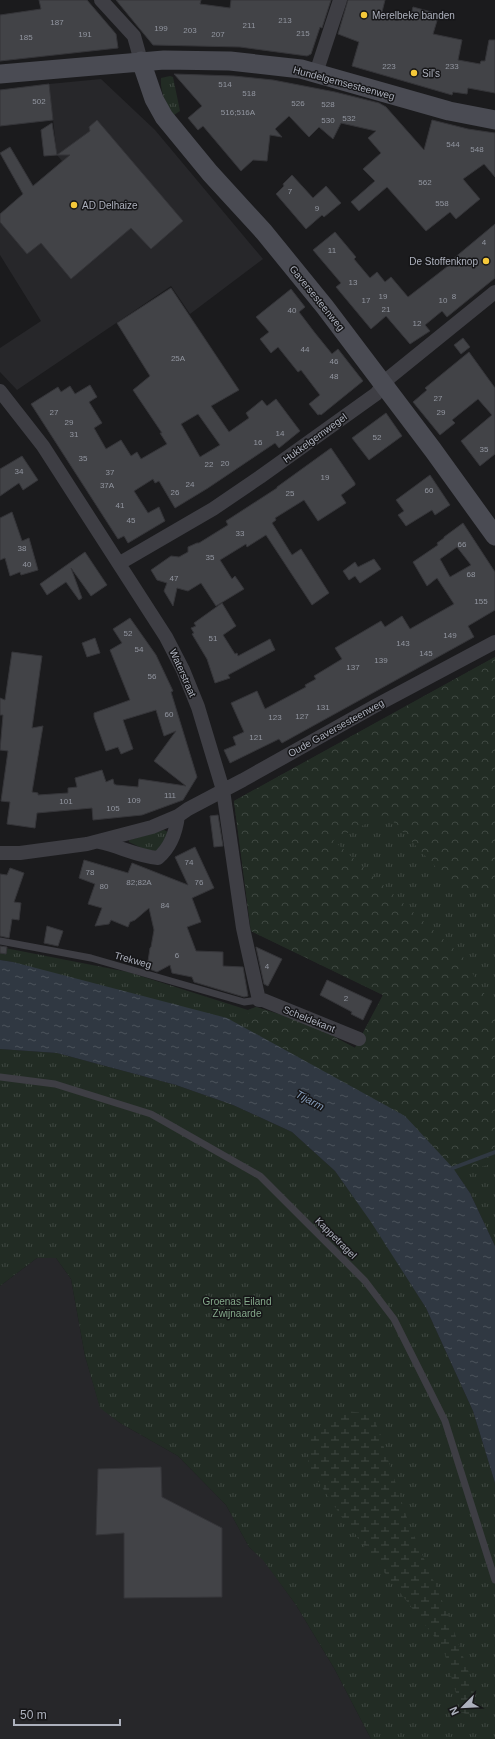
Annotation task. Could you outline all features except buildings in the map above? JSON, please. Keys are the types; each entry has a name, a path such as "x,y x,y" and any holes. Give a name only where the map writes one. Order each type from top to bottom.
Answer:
{"street":[{"path":"101,0 134,36 141,61"},
{"path":"316,73 340,0"},
{"name":"Hundelgemsesteenweg","path":"0,74 141,61 183,59 230,61 301,69 449,111 495,120"},
{"name":"Gaversesteenweg","path":"141,61 154,99 164,117 210,173 264,232 325,307 384,384 495,536"},
{"name":"Hukkelgemwegel","path":"120,563 213,509 376,394 390,377 495,292"},
{"name":"Waterstraat","path":"0,391 43,446 120,563 166,637 183,670 198,706 223,790 243,928 259,1000"},
{"name":"Oude Gaversesteenweg","path":"0,853 20,853 98,842 152,827 178,816 188,809 495,642"},
{"name":"Oude Gaversesteenweg","path":"98,842 114,845 145,857 158,858 166,850 176,828 178,816"},
{"name":"Scheldekant","path":"259,1000 263,1000 359,1040"}],"lane":[{"name":"Trekweg","path":"0,941 91,958 244,1002 259,1000"},
{"name":"Kappetragel","path":"0,1077 55,1084 151,1114 260,1176 365,1281 394,1319 445,1421 495,1580"}],"shaded area":[{"path":"101,79 155,130 263,259 190,314 171,286 17,390 0,372 0,348 41,321 0,255 0,214 62,161 57,155 49,84"},
{"path":"37,1258 56,1258 71,1279 85,1356 100,1407 120,1423 178,1456 226,1505 249,1547 263,1559 296,1605 334,1668 371,1739 0,1739 0,1286"}],"green space":[{"path":"170,76 173,77 180,111 174,115 164,98 161,88 161,78"},
{"path":"495,657 495,1246 470,1193 453,1168 13,962 0,960 0,947 128,972 248,1010 256,1007 310,1024 355,1048 383,995 251,931 234,801"},
{"path":"495,657 495,889 460,893 386,814 333,840 463,957 495,1012 495,1163 456,1174 405,1116 251,1031 248,1010 256,1007 310,1024 355,1048 383,995 251,931 234,801"},
{"path":"164,830 168,832 164,844 156,851 146,850 129,842 129,840"},
{"name":"Groenas Eiland Zwijnaarde","path":"0,1049 57,1053 176,1085 233,1105 292,1132 335,1171 371,1221 426,1308 473,1411 495,1483 495,1739 371,1739 334,1668 296,1605 263,1560 249,1547 226,1505 178,1456 120,1423 100,1408 85,1356 71,1279 56,1258 37,1258 0,1286"},
{"path":"346,1411 373,1414 409,1524 447,1612 469,1673 477,1706 469,1715 460,1712 443,1648 343,1519 308,1466 310,1433"}],"water":[{"name":"Tijarm","path":"0,960 13,962 227,1018 405,1116 453,1168 470,1193 495,1246 495,1483 473,1411 426,1308 371,1222 335,1171 292,1132 233,1105 176,1085 57,1053 0,1049"}],"waterway":[{"path":"453,1168 495,1152"}],"place":[{"name":"Merelbeke banden","path":"364,15"},
{"name":"Sil's","path":"414,73"},
{"name":"AD Delhaize","path":"74,205"},
{"name":"De Stoffenknop","path":"486,261"}]}
